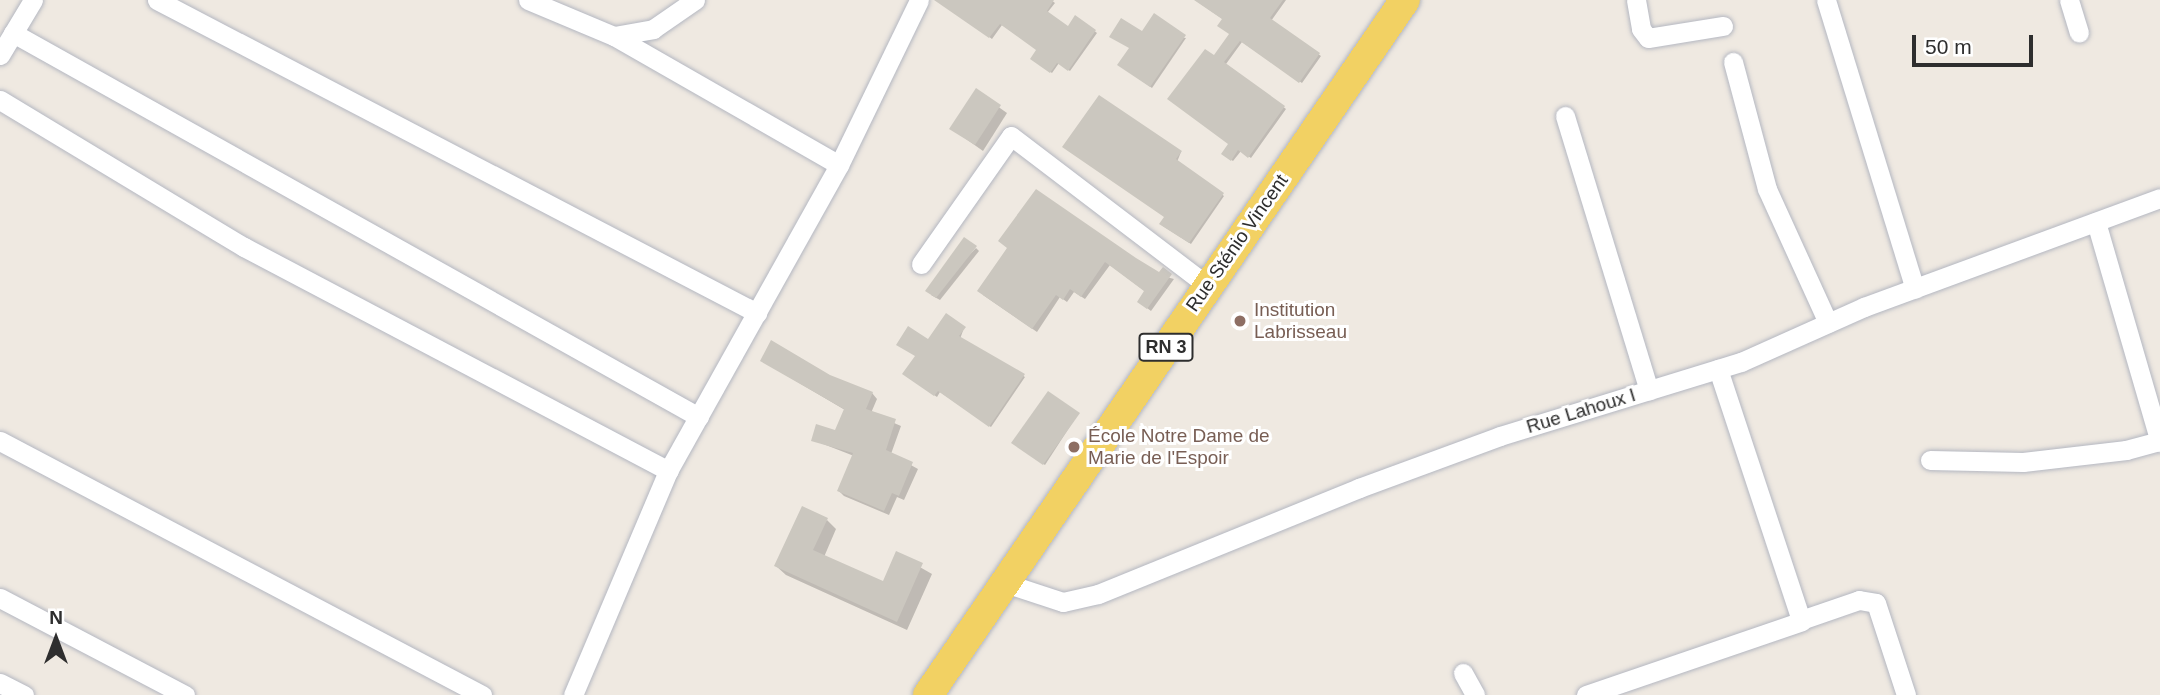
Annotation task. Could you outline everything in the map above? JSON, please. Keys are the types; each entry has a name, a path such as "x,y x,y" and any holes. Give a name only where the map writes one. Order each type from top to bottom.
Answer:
{"main road":[{"name":"Rue Sténio Vincent","path":"928,695 1002,582 1405,0"}],"street":[{"path":"1,53 33,0"},
{"path":"157,0 757,313"},
{"path":"528,0 614,36 839,165"},
{"path":"614,36 634,36 653,29 695,0"},
{"path":"573,695 668,471 839,165 919,0"},
{"path":"1636,0 1641,29 1648,38 1723,26"},
{"path":"1826,0 1915,289"},
{"path":"2069,0 2079,32"},
{"path":"13,33 699,417"},
{"path":"1733,62 1767,188 1828,323"},
{"path":"0,100 244,247 668,471"},
{"path":"1565,116 1649,390"},
{"path":"921,264 1011,136 1208,286"},
{"name":"Rue Lahoux I","path":"1002,582 1063,602 1098,594 1359,488 1500,436 1718,369 1915,289 2160,198"},
{"path":"1930,460 2023,462 2126,450 2160,441 2096,222"},
{"path":"1718,369 1802,621"},
{"path":"0,441 482,695"},
{"path":"0,598 185,695"},
{"path":"1586,695 1859,600 1876,603 1906,695"},
{"path":"1463,673 1475,695"},
{"path":"0,683 24,695"}],"building":[{"path":"934,0 1054,0 1047,11 1068,26 1075,15 1096,30 1068,71 1057,63 1050,73 1030,59 1036,50 1000,24 989,38"},
{"path":"1194,0 1283,0 1270,18 1320,53 1299,83 1240,41 1224,62 1285,106 1248,158 1238,150 1231,161 1221,154 1228,144 1167,99 1205,49 1214,55 1229,34 1217,26 1222,19"},
{"path":"1154,13 1186,35 1150,87 1117,65 1129,48 1109,37 1121,18 1142,31"},
{"path":"976,88 1001,105 975,145 949,129"},
{"path":"1099,95 1182,151 1176,159 1224,193 1189,243 1159,224 1164,217 1062,147"},
{"path":"1036,189 1136,258 1159,272 1163,267 1172,274 1147,309 1137,302 1144,291 1105,262 1081,297 1070,289 1063,300 1056,295 1032,329 977,291 1007,248 998,241"},
{"path":"964,237 977,246 936,298 925,291"},
{"path":"946,313 966,327 959,336 1025,374 989,427 938,391 934,396 902,374 915,356 896,345 908,326 928,339"},
{"path":"771,340 830,375 873,392 866,409 896,419 886,450 913,462 899,496 892,493 884,511 837,491 853,453 811,441 816,424 835,430 844,409 760,361"},
{"path":"1048,391 1080,413 1043,465 1011,443"},
{"path":"802,506 828,518 813,550 883,581 896,551 923,563 897,622 774,566"}],"place":[{"name":"Institution Labrisseau","path":"1240,321"},
{"name":"École Notre Dame de Marie de l'Espoir","path":"1074,447"}]}
